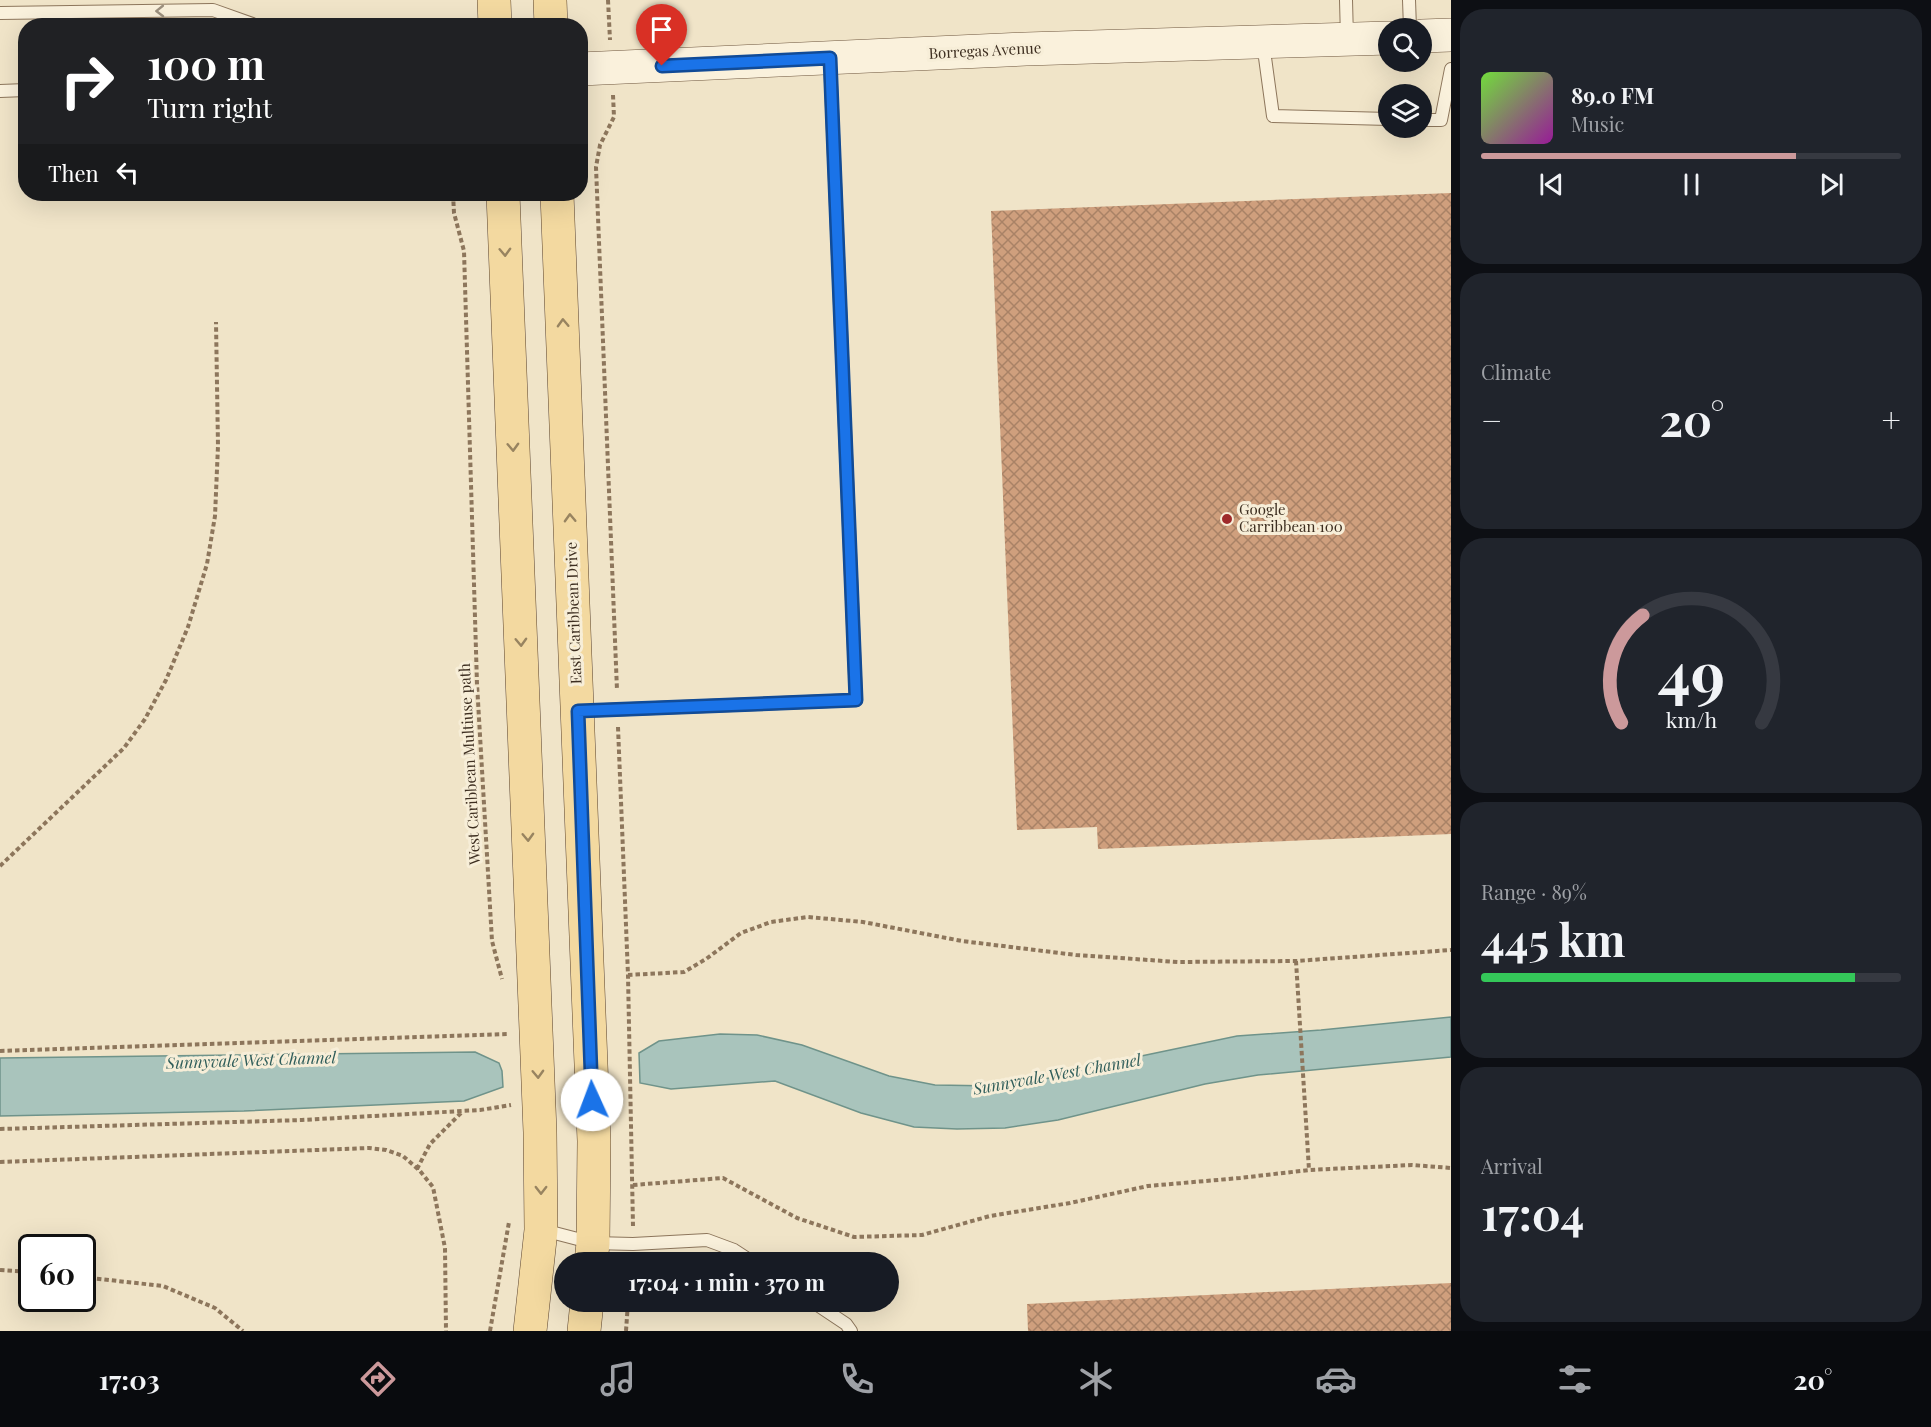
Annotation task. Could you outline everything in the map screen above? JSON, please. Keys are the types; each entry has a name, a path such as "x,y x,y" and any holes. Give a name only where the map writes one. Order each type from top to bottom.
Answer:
{"main road":[{"path":"494,0 495,18"},
{"path":"550,0 551,18"},
{"path":"503,201 536,1025 525,1114 541,1230 530,1331"},
{"name":"East Caribbean Drive","path":"557,201 590,1017 594,1141 592,1252"},
{"path":"584,1331 586,1312"}],"street":[{"path":"1432,36 1451,35"},
{"name":"Borregas Avenue","path":"588,69 1026,49 1378,38"}],"lane":[{"path":"1346,0 1347,39"},
{"path":"1409,0 1410,18"},
{"path":"0,13 213,10 236,18"},
{"path":"1263,42 1273,116 1378,119"},
{"path":"578,711 856,700 830,58"},
{"path":"1432,120 1441,120 1451,69"},
{"path":"0,91 18,90"},
{"path":"541,1230 590,1252"},
{"path":"597,1252 633,1244 707,1240 737,1252"},
{"path":"828,1312 846,1324 851,1331"}],"path":[{"path":"608,0 609,25"},
{"path":"613,104 614,117 600,145 596,167 628,975 634,1218"},
{"name":"West Caribbean Multiuse path","path":"453,201 454,213 464,251 477,684 492,941 502,981"},
{"path":"0,866 124,748 145,719 166,680 188,627 207,564 214,516 218,446 216,322"},
{"path":"628,975 684,972 741,933 771,922 808,917 863,921 962,941 1076,955 1178,962 1296,961 1451,950"},
{"path":"1296,961 1309,1170"},
{"path":"0,1051 536,1025"},
{"path":"417,1169 430,1144 463,1111"},
{"path":"0,1129 302,1120 463,1111 525,1114"},
{"path":"0,1162 369,1148 386,1150 403,1156 433,1187 445,1248 446,1331"},
{"path":"633,1185 723,1178 797,1218 854,1237 922,1235 990,1216 1070,1203 1148,1186 1309,1170 1412,1165 1451,1168"},
{"path":"490,1331 510,1216"},
{"path":"0,1270 18,1271"},
{"path":"96,1279 163,1286 215,1308 243,1331"},
{"path":"626,1331 627,1312"}],"water":[{"path":"1451,1017 1451,1057 1258,1075 1205,1084 1058,1120 1005,1128 914,1127 861,1113 775,1081 671,1089 640,1083 639,1053 659,1041 720,1034 757,1035 802,1045 889,1076 935,1085 995,1086 1045,1079 1103,1064 1237,1036"},
{"name":"Sunnyvale West Channel","path":"475,1052 499,1063 503,1087 464,1101 244,1111 0,1116 0,1058"}],"building":[{"name":"Google Carribbean 100","path":"1451,193 1451,834 1098,849 1097,827 1017,830 991,211"},
{"path":"1451,1283 1451,1331 1028,1331 1027,1304"}],"place":[{"name":"Google Carribbean 100","path":"1227,519"}],"route":[{"path":"592,1100 578,711 856,700 830,58 662,66"}]}
